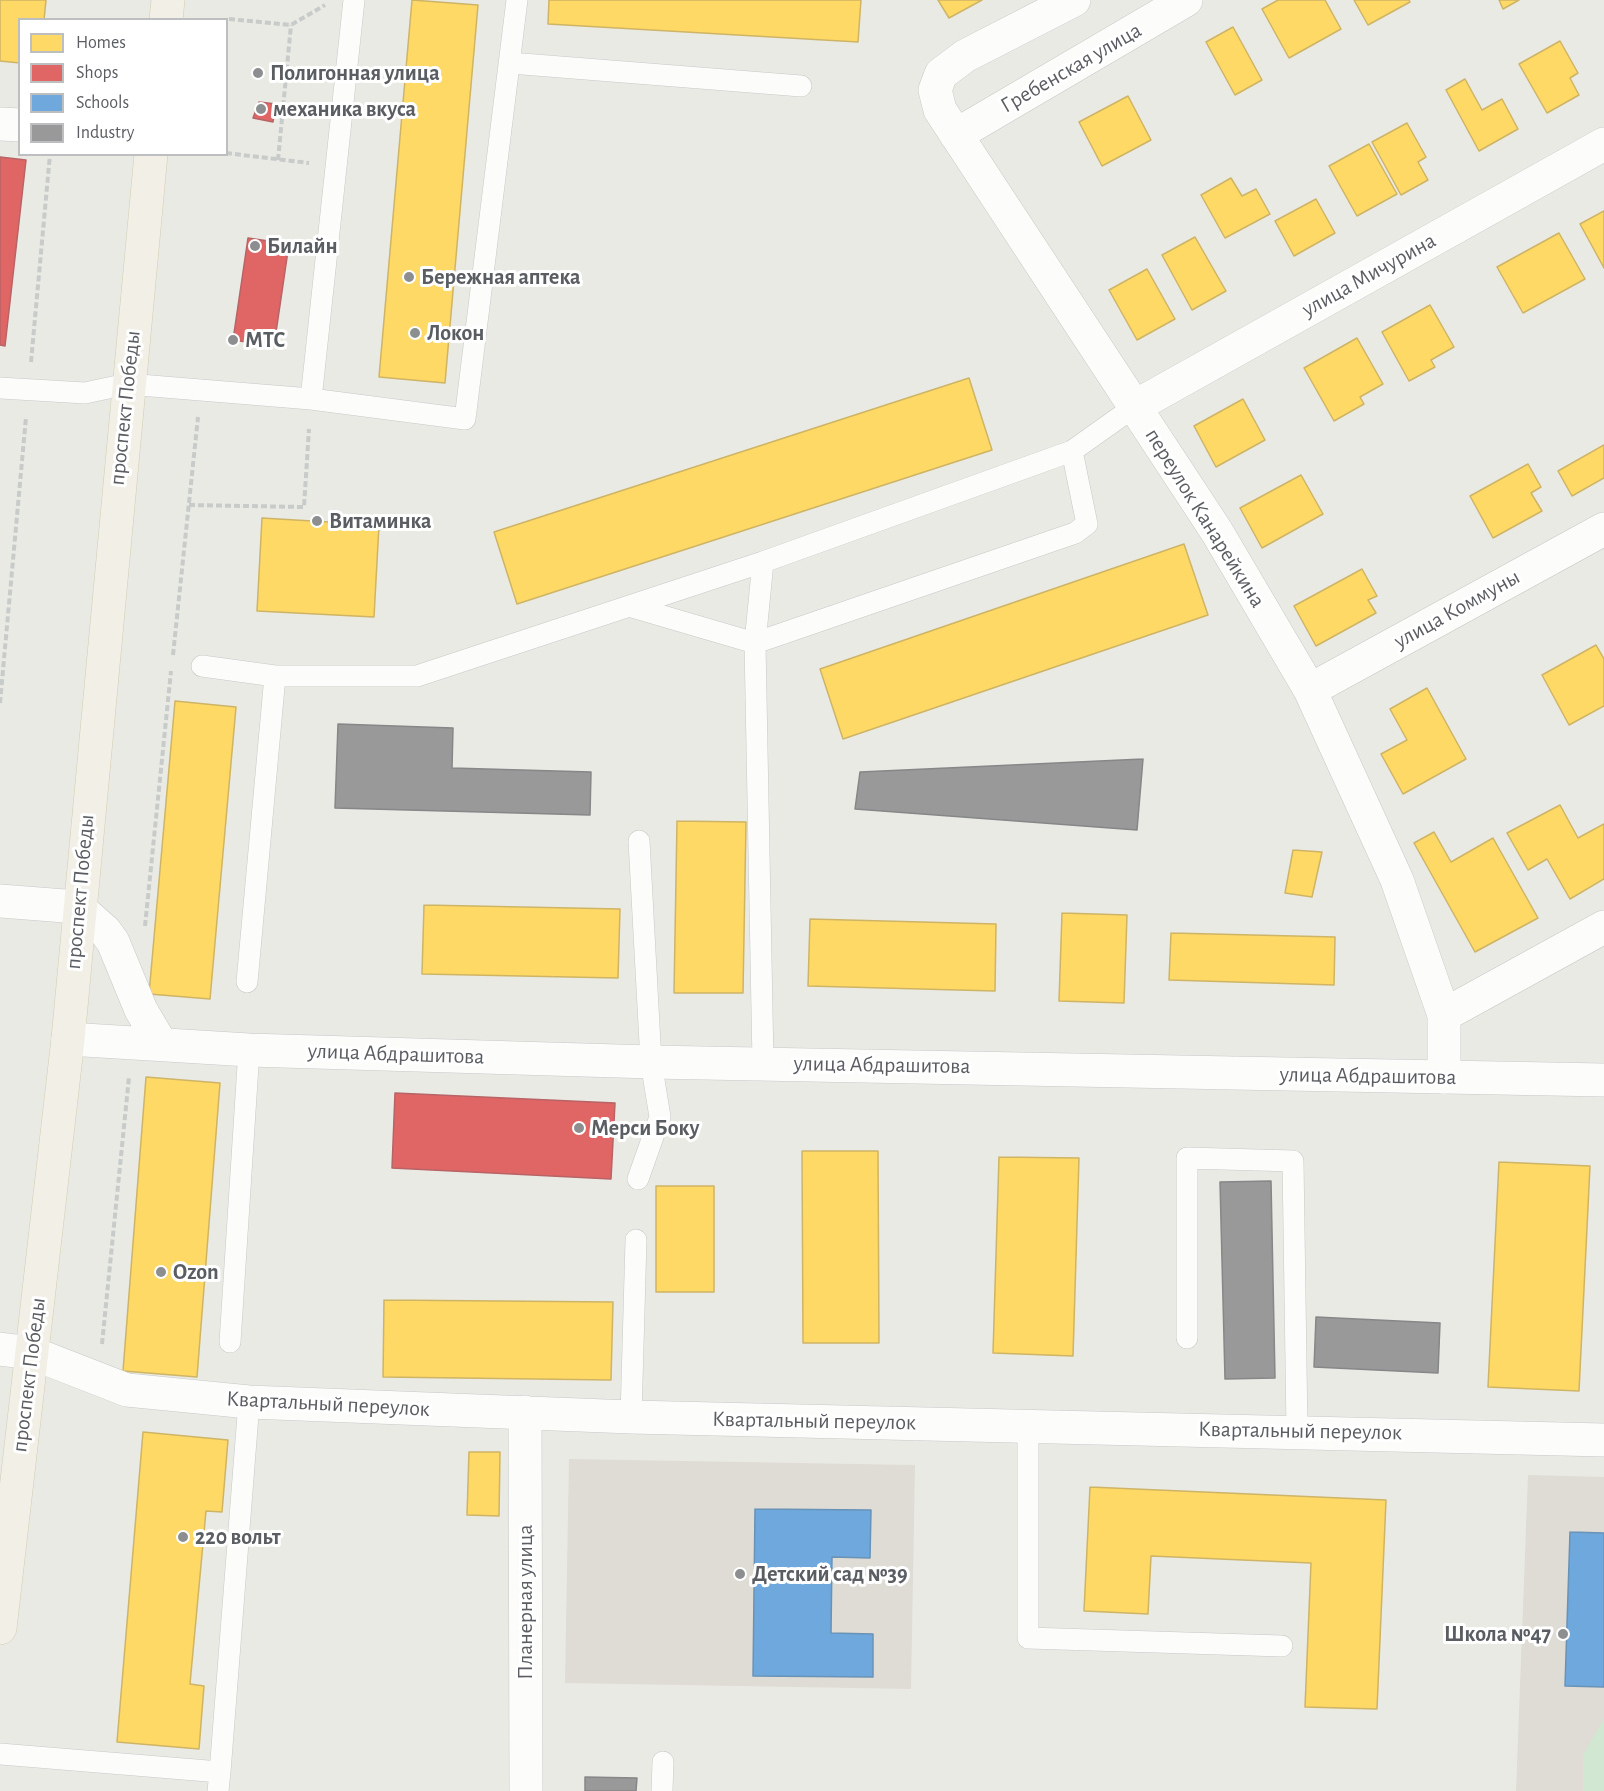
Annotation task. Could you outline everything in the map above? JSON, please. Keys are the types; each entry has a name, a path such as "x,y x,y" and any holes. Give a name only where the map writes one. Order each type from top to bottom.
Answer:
{"main road":[{"path":"166,18 168,0"},
{"name":"проспект Победы","path":"0,1629 68,1039 78,907 151,156"}],"street":[{"name":"переулок Канарейкина","path":"1074,0 965,56 941,74 935,90 940,110 1217,532 1310,690 1397,880 1444,1015 1444,1077"},
{"name":"Гребенская улица","path":"956,135 1186,0"},
{"path":"0,124 18,125"},
{"name":"улица Мичурина","path":"1134,407 1604,144"},
{"name":"улица Коммуны","path":"1310,690 1604,529"},
{"path":"0,901 78,907 105,931 113,942 141,1010 147,1043"},
{"path":"1444,1015 1604,927"},
{"name":"улица Абдрашитова","path":"68,1039 249,1050 651,1062 1604,1080"},
{"name":"Квартальный переулок","path":"0,1349 32,1353 127,1390 249,1402 631,1417 1604,1440"},
{"name":"Планерная улица","path":"525,1412 526,1791"}],"lane":[{"path":"311,399 334,166 354,0"},
{"path":"0,388 85,393 128,384 311,399 465,419 517,0"},
{"path":"510,63 801,86"},
{"path":"202,666 275,676 417,676 763,562 1072,451 1134,407"},
{"path":"632,607 755,643 1075,533 1087,524 1072,451"},
{"path":"763,562 755,643 763,1063"},
{"path":"248,982 275,676"},
{"path":"638,1179 660,1117 651,1062 639,841"},
{"path":"230,1342 249,1050"},
{"path":"1187,1338 1187,1158 1293,1161 1297,1431"},
{"path":"631,1417 636,1240"},
{"path":"0,1754 219,1782 249,1402"},
{"path":"1028,1425 1028,1638 1282,1646"},
{"path":"662,1791 663,1762"}],"path":[{"path":"229,19 291,25 334,0"},
{"path":"278,160 291,25"},
{"path":"228,153 334,166"},
{"path":"0,703 50,156"},
{"path":"173,658 200,390"},
{"path":"189,505 304,507 311,399"},
{"path":"145,929 172,670"},
{"path":"98,1379 147,1043"}],"shaded area":[{"name":"Детский сад №39","path":"569,1459 915,1465 911,1689 565,1683"},
{"name":"Школа №47","path":"1528,1475 1604,1477 1604,1791 1516,1791"}],"green space":[{"path":"1604,1719 1604,1791 1583,1791 1583,1755"}],"building: Homes":[{"path":"0,0 46,0 44,18 18,18 18,63 0,61"},
{"path":"412,0 478,5 445,383 379,377"},
{"path":"549,0 861,0 858,42 548,24"},
{"path":"938,0 982,0 949,18"},
{"path":"1278,0 1325,0 1341,29 1289,58 1262,9"},
{"path":"1354,0 1409,0 1410,2 1368,25"},
{"path":"1499,0 1519,0 1503,9"},
{"path":"1233,27 1262,80 1235,95 1206,42"},
{"path":"1560,41 1578,73 1570,78 1579,95 1547,113 1519,64"},
{"path":"1465,79 1482,110 1502,99 1518,129 1479,151 1446,90"},
{"path":"1128,96 1151,140 1102,166 1079,122"},
{"path":"1407,123 1426,157 1418,162 1428,180 1401,195 1372,142"},
{"path":"1369,144 1397,194 1357,216 1329,166"},
{"path":"1231,178 1242,196 1256,189 1270,214 1225,238 1201,195"},
{"path":"1316,199 1335,233 1294,256 1275,221"},
{"path":"1604,211 1604,268 1580,224"},
{"path":"1559,233 1585,279 1523,313 1497,267"},
{"path":"1195,237 1226,291 1192,310 1162,255"},
{"path":"1147,269 1175,319 1137,340 1109,290"},
{"path":"1430,305 1454,347 1431,360 1435,367 1409,381 1382,332"},
{"path":"1357,338 1383,384 1360,397 1364,404 1334,421 1304,368"},
{"path":"969,378 992,450 517,604 494,532"},
{"path":"1243,399 1265,440 1216,467 1194,426"},
{"path":"1604,445 1604,478 1572,496 1558,471"},
{"path":"1528,464 1541,487 1531,493 1542,511 1493,538 1470,496"},
{"path":"1301,475 1323,514 1262,548 1240,508"},
{"path":"262,518 379,525 374,617 257,611"},
{"path":"1184,544 1208,615 843,739 820,669"},
{"path":"1362,569 1377,596 1368,600 1376,613 1316,646 1294,606"},
{"path":"1596,645 1604,659 1604,706 1569,725 1542,675"},
{"path":"1427,688 1466,759 1403,794 1381,754 1407,740 1390,709"},
{"path":"175,701 236,707 210,999 149,994"},
{"path":"1560,805 1578,838 1604,824 1604,879 1570,899 1547,859 1528,870 1507,833"},
{"path":"677,821 746,822 743,993 674,993"},
{"path":"1434,832 1451,862 1493,838 1538,918 1475,952 1414,843"},
{"path":"1293,850 1322,852 1312,897 1285,893"},
{"path":"424,905 620,909 618,978 422,974"},
{"path":"1062,913 1127,915 1124,1003 1059,1001"},
{"path":"810,919 996,924 995,991 808,986"},
{"path":"1171,933 1335,937 1334,985 1169,980"},
{"path":"146,1077 220,1083 197,1377 123,1371"},
{"path":"802,1151 878,1151 879,1343 803,1343"},
{"path":"999,1157 1079,1158 1073,1356 993,1353"},
{"path":"1499,1162 1590,1166 1579,1391 1488,1387"},
{"path":"656,1186 714,1186 714,1292 656,1292"},
{"path":"384,1300 613,1302 611,1380 383,1377"},
{"path":"143,1432 228,1440 222,1512 206,1511 190,1684 204,1686 199,1749 117,1742"},
{"path":"469,1452 500,1452 499,1516 467,1515"},
{"path":"1090,1487 1386,1500 1377,1709 1305,1707 1311,1563 1151,1556 1148,1614 1084,1611"}],"building: Shops":[{"path":"259,102 276,104 273,122 253,118"},
{"path":"0,157 26,160 5,346 0,345"},
{"path":"248,238 289,244 274,346 233,340"},
{"path":"395,1093 615,1103 611,1179 392,1168"}],"building: Schools":[{"path":"755,1509 871,1510 870,1558 832,1557 831,1633 873,1634 873,1677 753,1676"},
{"path":"1570,1532 1604,1533 1604,1687 1565,1686"}],"building: Industry":[{"path":"338,724 453,728 452,768 591,772 590,815 335,808"},
{"path":"1143,759 1137,830 855,809 860,772"},
{"path":"1271,1181 1275,1378 1225,1379 1220,1182"},
{"path":"1316,1317 1440,1323 1438,1373 1314,1367"},
{"path":"585,1777 637,1778 636,1791 585,1791"}],"place":[{"name":"Полигонная улица","path":"258,73"},
{"name":"механика вкуса","path":"261,109"},
{"name":"Билайн","path":"255,246"},
{"name":"Бережная аптека","path":"409,277"},
{"name":"Локон","path":"415,333"},
{"name":"МТС","path":"233,340"},
{"name":"Витаминка","path":"317,521"},
{"name":"Мерси Боку","path":"579,1128"},
{"name":"Ozon","path":"161,1272"},
{"name":"220 вольт","path":"183,1537"},
{"name":"Детский сад №39","path":"740,1574"},
{"name":"Школа №47","path":"1563,1634"}]}
